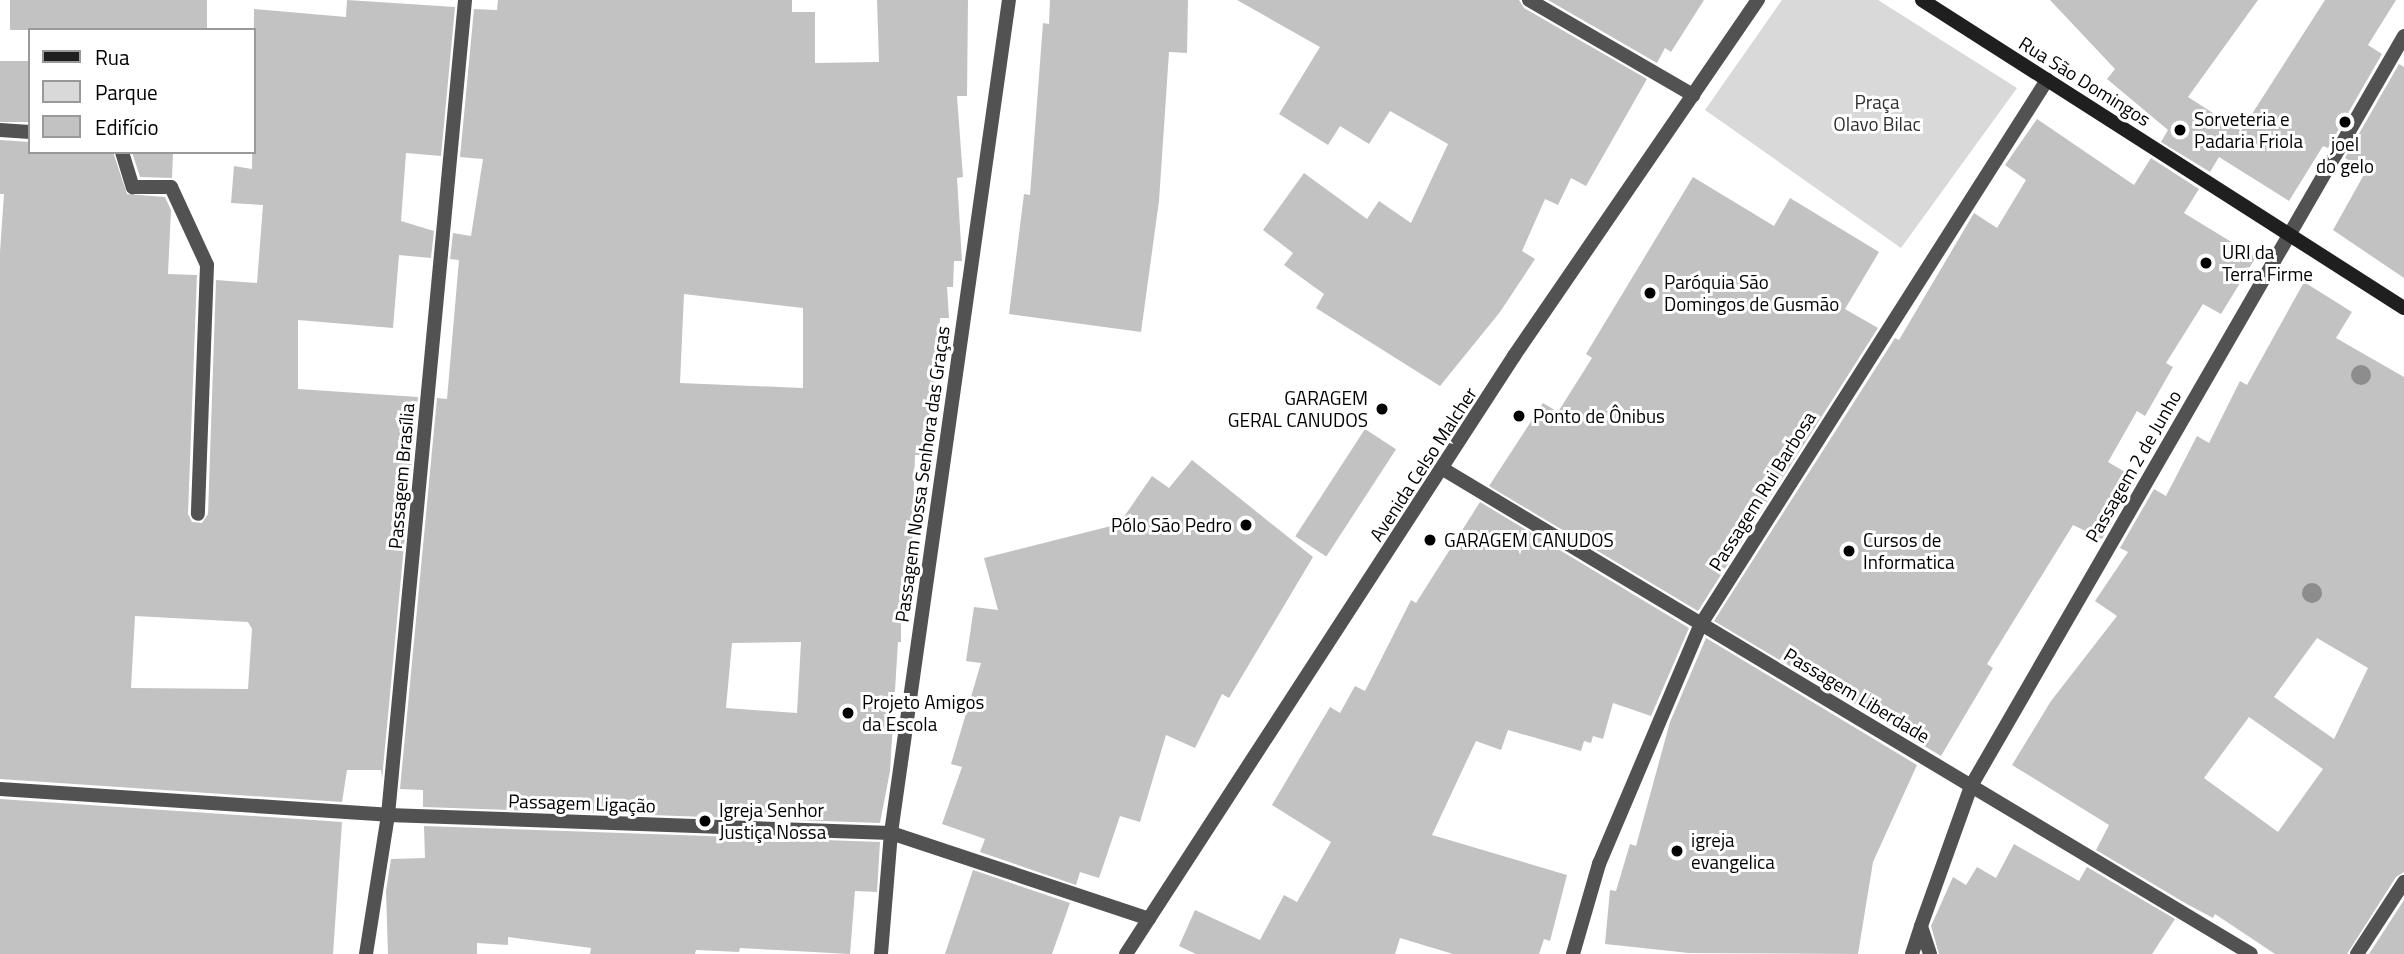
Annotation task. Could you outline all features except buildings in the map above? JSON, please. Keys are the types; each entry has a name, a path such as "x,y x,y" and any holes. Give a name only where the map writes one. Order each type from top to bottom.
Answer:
{"street":[{"name":"Passagem Brasília","path":"366,954 388,815 465,0"},
{"name":"Passagem Nossa Senhora das Graças","path":"881,954 891,833 1009,0"},
{"path":"1529,0 1693,95"},
{"name":"Avenida Celso Malcher","path":"1126,954 1514,356 1758,0"},
{"name":"Rua São Domingos","path":"1922,0 2404,308"},
{"name":"Passagem 2 de Junho","path":"1912,954 1971,786 2404,36"},
{"name":"Passagem Rui Barbosa","path":"1573,954 1600,864 1701,624 2047,80"},
{"path":"0,130 28,132"},
{"path":"123,154 133,187 171,187 207,265 198,514"},
{"name":"Passagem Liberdade","path":"1443,469 2250,954"},
{"name":"Passagem Ligação","path":"0,789 388,815 891,833 1149,919"},
{"path":"2357,954 2404,883"},
{"path":"1920,926 1930,954"}],"green space":[{"name":"Praça Olavo Bilac","path":"1782,0 1878,0 2017,88 1901,248 1705,110"}],"place":[{"name":"joel do gelo","path":"2345,122"},
{"name":"Sorveteria e Padaria Friola","path":"2180,130"},
{"name":"URI da Terra Firme","path":"2206,263"},
{"name":"Paróquia São Domingos de Gusmão","path":"1650,293"},
{"name":"GARAGEM GERAL CANUDOS","path":"1382,409"},
{"name":"Ponto de Ônibus","path":"1519,416"},
{"name":"Pólo São Pedro","path":"1246,525"},
{"name":"GARAGEM CANUDOS","path":"1430,540"},
{"name":"Cursos de Informatica","path":"1849,551"},
{"name":"Projeto Amigos da Escola","path":"848,713"},
{"name":"Igreja Senhor Justiça Nossa","path":"705,821"},
{"name":"igreja evangelica","path":"1677,851"}]}
